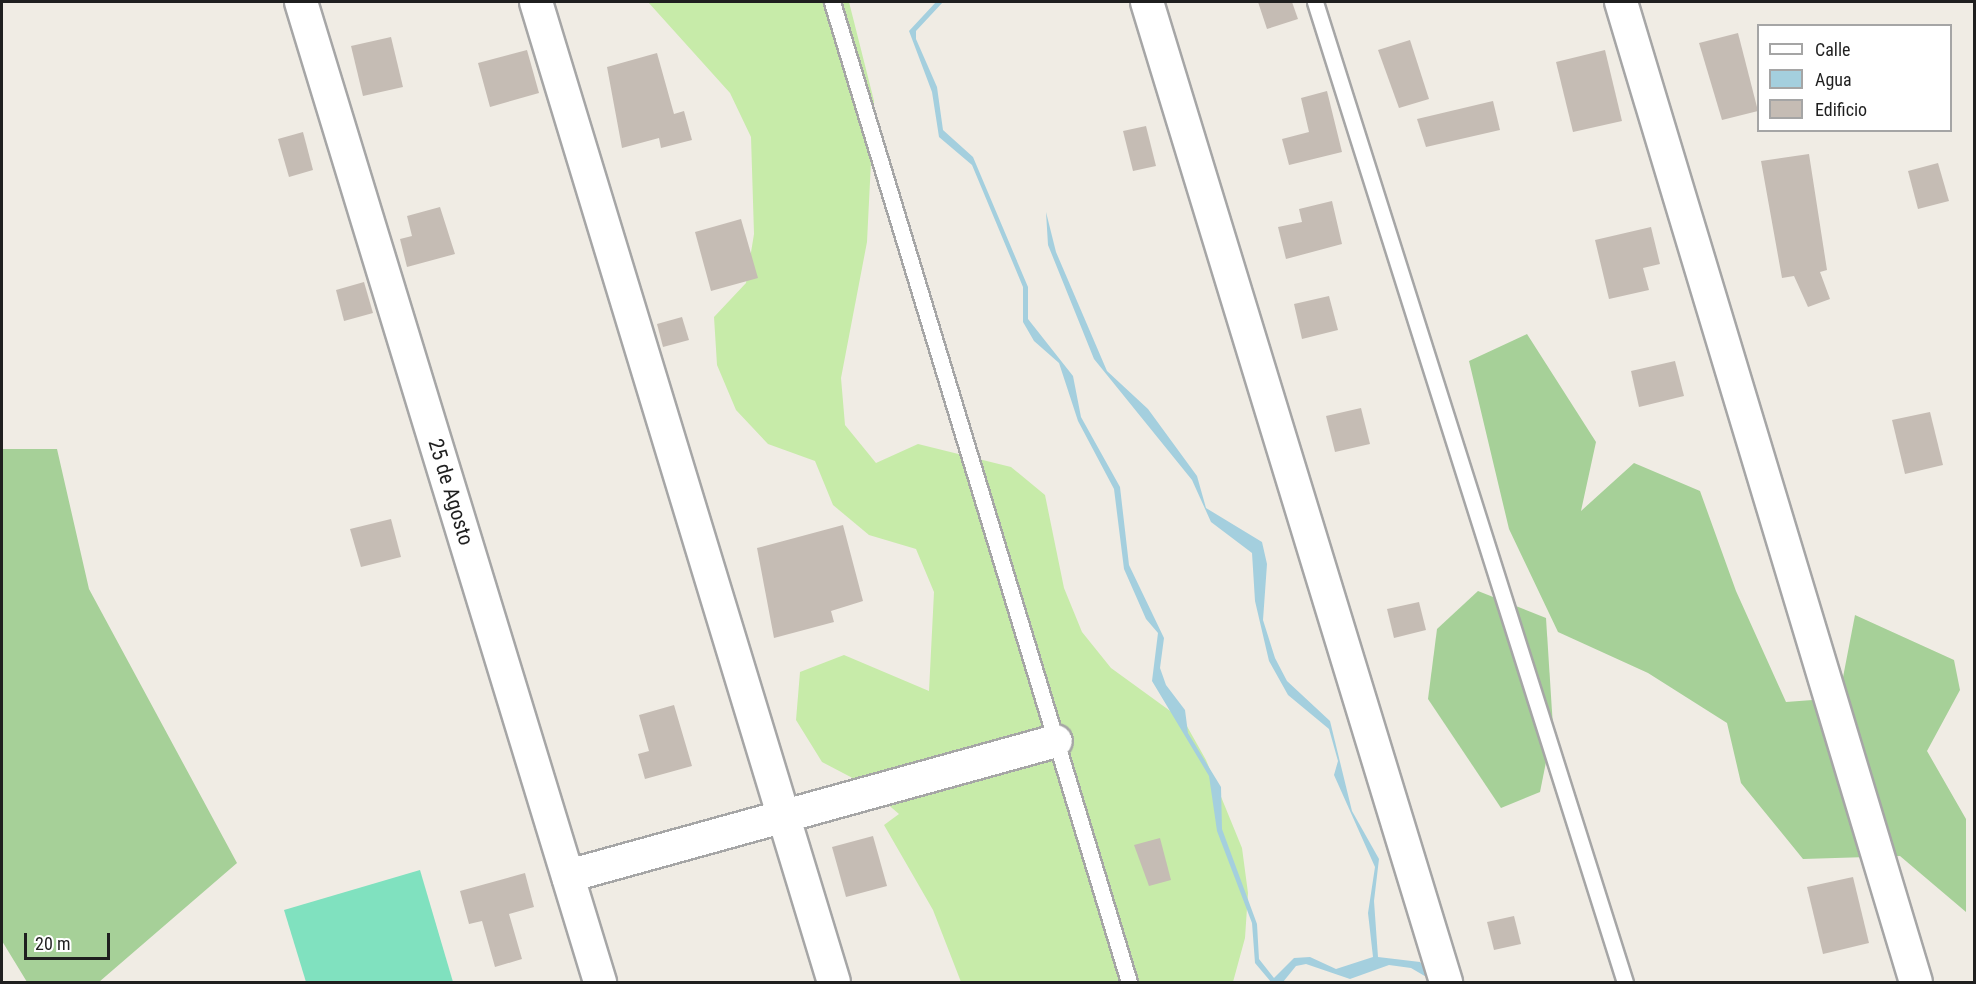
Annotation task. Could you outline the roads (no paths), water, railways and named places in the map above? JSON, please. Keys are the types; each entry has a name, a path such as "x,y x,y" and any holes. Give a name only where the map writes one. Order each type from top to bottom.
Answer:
{"street":[{"name":"25 de Agosto","path":"301,2 600,982"},
{"path":"536,2 834,982"},
{"path":"1148,2 1446,982"},
{"path":"1621,2 1916,982"},
{"path":"568,876 1056,741"}],"lane":[{"path":"832,2 1129,982"},
{"path":"1315,2 1625,982"}],"water":[{"path":"936,2 943,2 916,31 916,39 937,87 943,130 973,157 1028,287 1028,319 1073,376 1081,417 1120,487 1129,565 1164,638 1160,668 1166,685 1185,710 1188,733 1221,787 1222,829 1257,924 1259,959 1274,978 1294,958 1310,957 1336,969 1373,957 1368,913 1375,867 1334,775 1338,761 1329,729 1288,695 1269,661 1255,601 1252,553 1211,522 1192,480 1094,359 1048,245 1046,212 1056,252 1107,371 1148,409 1197,476 1206,508 1262,542 1267,564 1263,620 1275,658 1287,681 1330,721 1352,811 1379,859 1374,901 1378,957 1420,962 1435,982 1411,968 1389,965 1350,979 1306,964 1296,966 1283,982 1271,982 1255,963 1252,923 1217,831 1209,776 1152,681 1158,633 1146,619 1124,569 1114,489 1078,421 1059,363 1034,341 1023,322 1023,287 972,165 939,137 932,92 909,31"}]}
